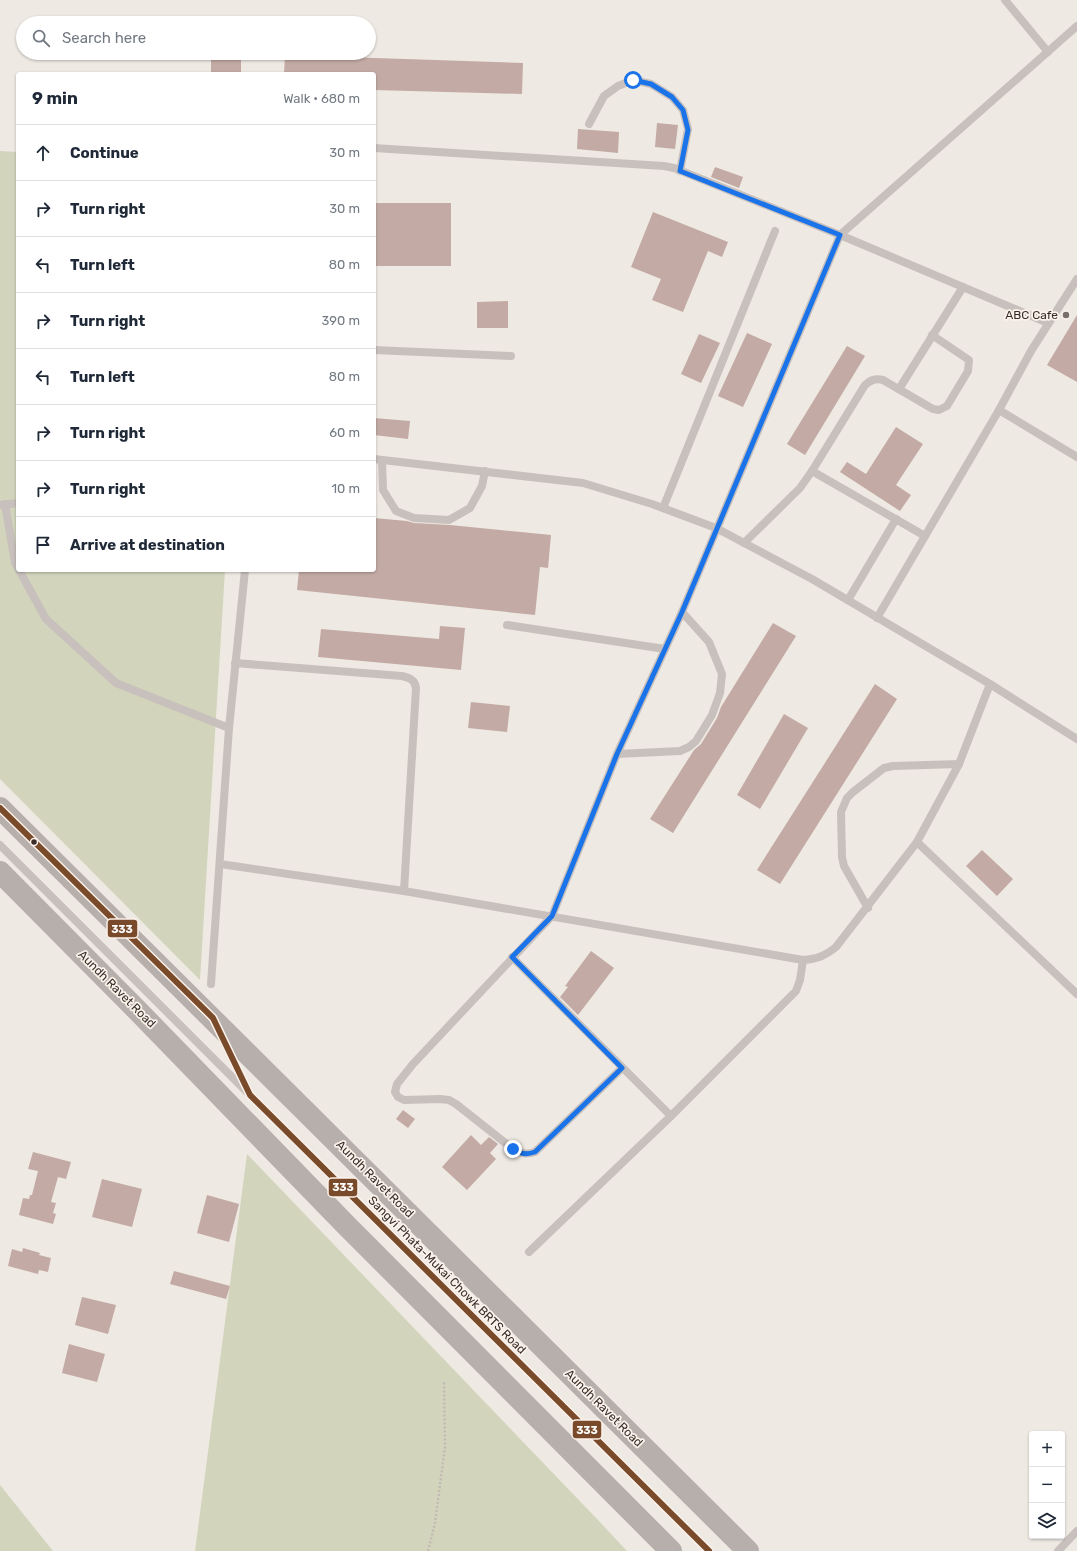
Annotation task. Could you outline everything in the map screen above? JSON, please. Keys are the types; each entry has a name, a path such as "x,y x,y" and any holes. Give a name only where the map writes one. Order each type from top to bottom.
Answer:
{"main road":[{"name":"Aundh Ravet Road","path":"0,808 748,1551"},
{"name":"Aundh Ravet Road","path":"0,872 147,1020 346,1225 671,1551"}],"lane":[{"path":"1005,0 1048,52"},
{"path":"622,1068 535,1152 528,1154 520,1153 513,1149 449,1100 404,1100 398,1097 395,1092 397,1084 413,1064 552,916 617,754 682,612 840,235 1077,26"},
{"path":"589,124 604,96 618,86 633,80 651,84 672,97 683,110 688,130 680,171"},
{"path":"376,148 651,164 674,168 840,235 1048,323"},
{"path":"663,508 775,231"},
{"path":"877,618 999,410 1031,351 1077,278"},
{"path":"898,389 963,287"},
{"path":"744,543 794,494 812,471 865,384 876,379 883,380 933,409 939,410 947,406 968,371 970,365 969,360 932,335"},
{"path":"376,350 511,356"},
{"path":"999,410 1077,457"},
{"path":"485,471 482,486 470,508 449,520 414,518 396,511 383,490 378,459 485,471 583,483 663,508 716,528 848,600 990,684 1077,739"},
{"path":"812,471 925,536"},
{"path":"16,503 3,505 16,564"},
{"path":"848,600 896,519"},
{"path":"21,572 46,619 116,683 229,728"},
{"path":"211,984 229,728 245,572"},
{"path":"617,754 680,750 689,747 696,741 712,714 720,693 722,674 709,642 682,612"},
{"path":"507,625 665,649"},
{"path":"235,663 402,676 411,678 415,683 416,688 404,891"},
{"path":"220,864 404,891 803,960 817,959 828,954 836,947 868,908 917,842 959,764 990,684"},
{"path":"868,908 844,866 842,857 841,812 847,798 884,768 892,766 959,764"},
{"path":"917,842 1077,994"},
{"name":"Sangvi Phata-Mukai Chowk BRTS Road","path":"0,844 250,1095 709,1551"},
{"path":"512,957 671,1116"},
{"path":"529,1252 671,1116 796,990 800,980 803,960"},
{"path":"213,1018 250,1095"},
{"path":"1058,1551 1077,1531"}],"path":[{"path":"428,1551 435,1523 445,1447 444,1381"}],"green space":[{"path":"0,151 16,152 16,572 225,572 200,980 0,779"},
{"path":"247,1154 598,1520 627,1551 195,1551"},
{"path":"0,1485 53,1551 0,1551"}],"building":[{"path":"376,58 523,63 522,94 376,90 376,72 284,72 285,60 376,60"},
{"path":"211,60 241,60 241,72 211,72"},
{"path":"657,123 678,125 675,149 655,147"},
{"path":"578,129 619,132 618,153 577,149"},
{"path":"715,167 743,177 739,188 711,177"},
{"path":"376,203 451,203 451,266 376,266"},
{"path":"653,212 728,242 722,257 708,251 683,312 652,300 661,279 631,267"},
{"path":"508,301 508,328 477,328 477,302"},
{"path":"1077,315 1077,382 1047,365"},
{"path":"747,333 772,344 743,407 718,396"},
{"path":"699,334 720,343 701,383 681,374"},
{"path":"847,346 865,356 805,455 787,444"},
{"path":"376,418 410,421 408,439 376,435"},
{"path":"896,427 923,444 896,485 911,495 900,511 840,472 847,462 866,474"},
{"path":"376,518 551,535 548,568 540,567 535,615 297,590 299,572 376,572"},
{"path":"773,623 796,636 673,833 650,819 694,750 701,744 717,718 721,707"},
{"path":"440,626 465,628 461,670 318,657 321,629 439,639"},
{"path":"875,684 897,699 780,884 757,870"},
{"path":"471,702 510,706 507,732 468,728"},
{"path":"784,714 808,728 760,809 737,795"},
{"path":"982,850 1013,879 997,896 966,866"},
{"path":"591,951 614,968 578,1015 560,997 568,987 565,986"},
{"path":"403,1110 415,1119 408,1128 396,1119"},
{"path":"471,1135 481,1145 489,1137 498,1144 490,1153 496,1159 467,1190 442,1167"},
{"path":"33,1152 71,1162 66,1179 58,1177 51,1202 56,1203 53,1213 56,1214 53,1224 19,1215 23,1198 29,1199 30,1195 32,1195 38,1171 28,1169"},
{"path":"102,1179 142,1189 132,1227 92,1217"},
{"path":"207,1195 239,1204 229,1242 197,1233"},
{"path":"23,1248 40,1253 39,1255 51,1258 48,1272 39,1270 38,1274 8,1266 12,1249 22,1252"},
{"path":"174,1271 230,1286 226,1299 170,1284"},
{"path":"82,1297 116,1305 108,1334 75,1325"},
{"path":"69,1344 105,1354 97,1382 62,1373"}],"transit line":[{"name":"333","path":"0,808 213,1018 250,1095 709,1551"}],"place":[{"name":"ABC Cafe","path":"1066,315"}],"route":[{"path":"513,1149 520,1153 528,1154 535,1152 622,1068 512,957 552,916 617,754 682,612 840,235 680,171 685,152 688,130 683,110 672,97 651,84 633,80"}]}
